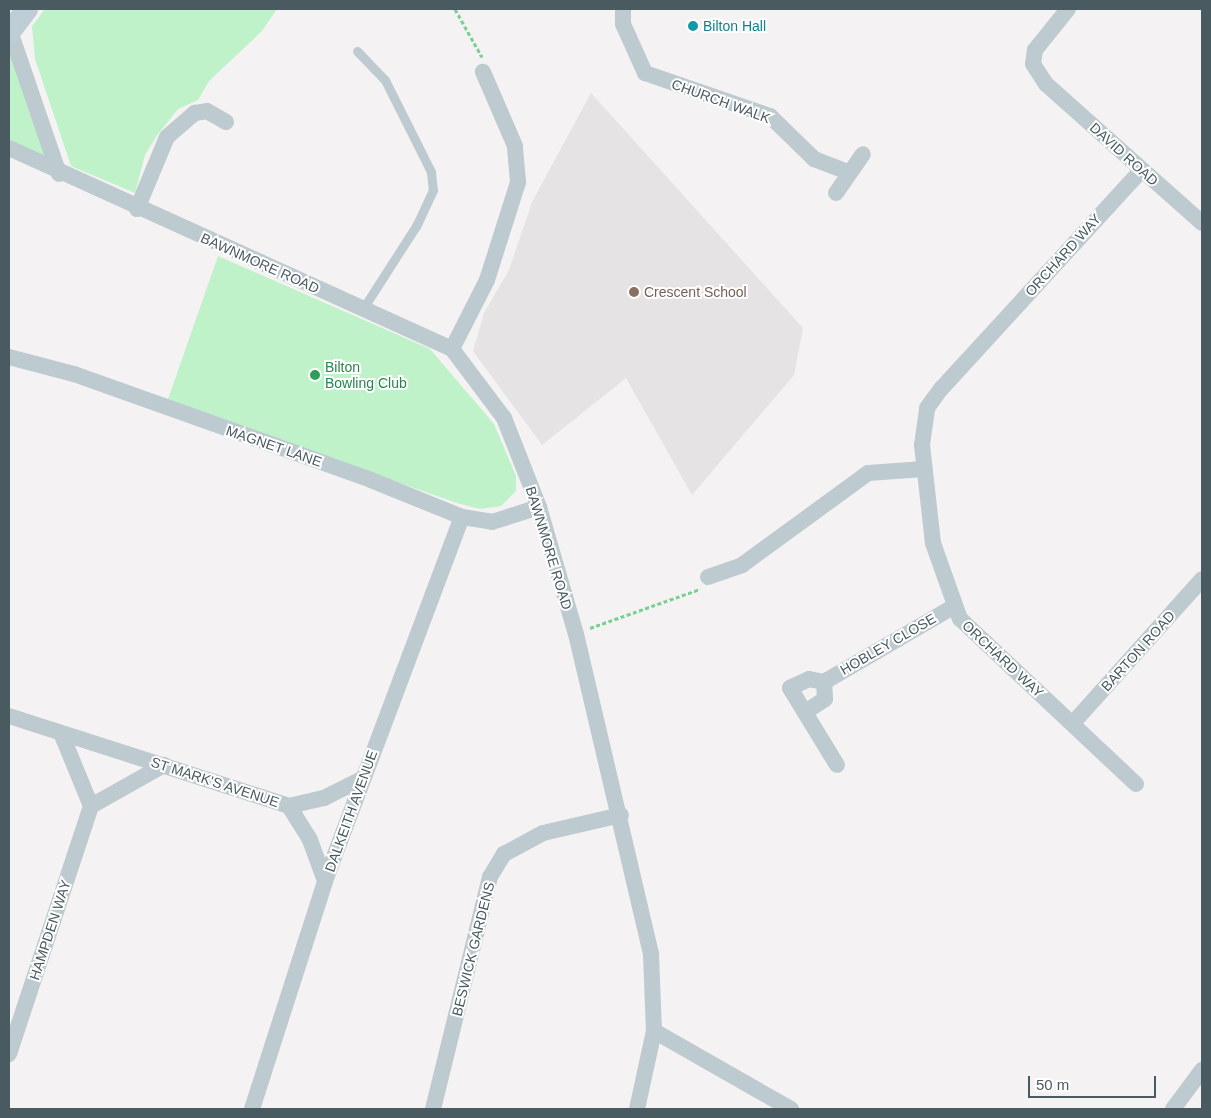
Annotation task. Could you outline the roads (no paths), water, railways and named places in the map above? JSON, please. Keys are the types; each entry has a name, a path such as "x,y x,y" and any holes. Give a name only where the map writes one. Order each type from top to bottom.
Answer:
{"main road":[{"path":"10,32 27,9"}],"street":[{"name":"CHURCH WALK","path":"623,9 623,24 645,73 770,116 814,159 848,172"},
{"name":"DAVID ROAD","path":"1068,9 1035,50 1033,64 1046,84 1202,223"},
{"path":"10,32 59,174"},
{"path":"452,349 487,280 518,182 515,146 483,72"},
{"path":"137,209 167,137 195,113 207,111 226,122"},
{"name":"BAWNMORE ROAD","path":"9,148 59,174 364,307 452,349 504,418 539,508 576,634 621,815 651,954 654,1031 637,1109"},
{"path":"836,193 848,172 863,154"},
{"name":"ORCHARD WAY","path":"1136,784 1073,723 976,636 953,606 933,543 924,469 924,426 932,402 1142,170"},
{"name":"MAGNET LANE","path":"9,357 74,374 371,480 462,517 492,522 539,508"},
{"path":"708,576 742,565 868,474 924,469"},
{"name":"DALKEITH AVENUE","path":"252,1109 325,881 462,517"},
{"name":"BARTON ROAD","path":"1073,723 1202,579"},
{"name":"HOBLEY CLOSE","path":"837,765 790,688 810,679 824,682 953,606"},
{"name":"HOBLEY CLOSE","path":"805,712 825,698 824,682"},
{"name":"ST MARK'S AVENUE","path":"9,716 289,806 310,840 325,881"},
{"path":"61,732 91,806 164,765"},
{"path":"289,806 324,798 362,779"},
{"name":"HAMPDEN WAY","path":"9,1054 91,806"},
{"name":"BESWICK GARDENS","path":"433,1109 490,877 504,854 543,833 621,815"},
{"path":"654,1031 791,1109"},
{"path":"1173,1109 1202,1070"}],"lane":[{"path":"357,51 385,80 431,172 433,190 416,226 364,307"}],"place":[{"name":"Bilton Hall","path":"693,26"},
{"name":"Crescent School","path":"634,292"},
{"name":"Bilton Bowling Club","path":"315,375"}]}
